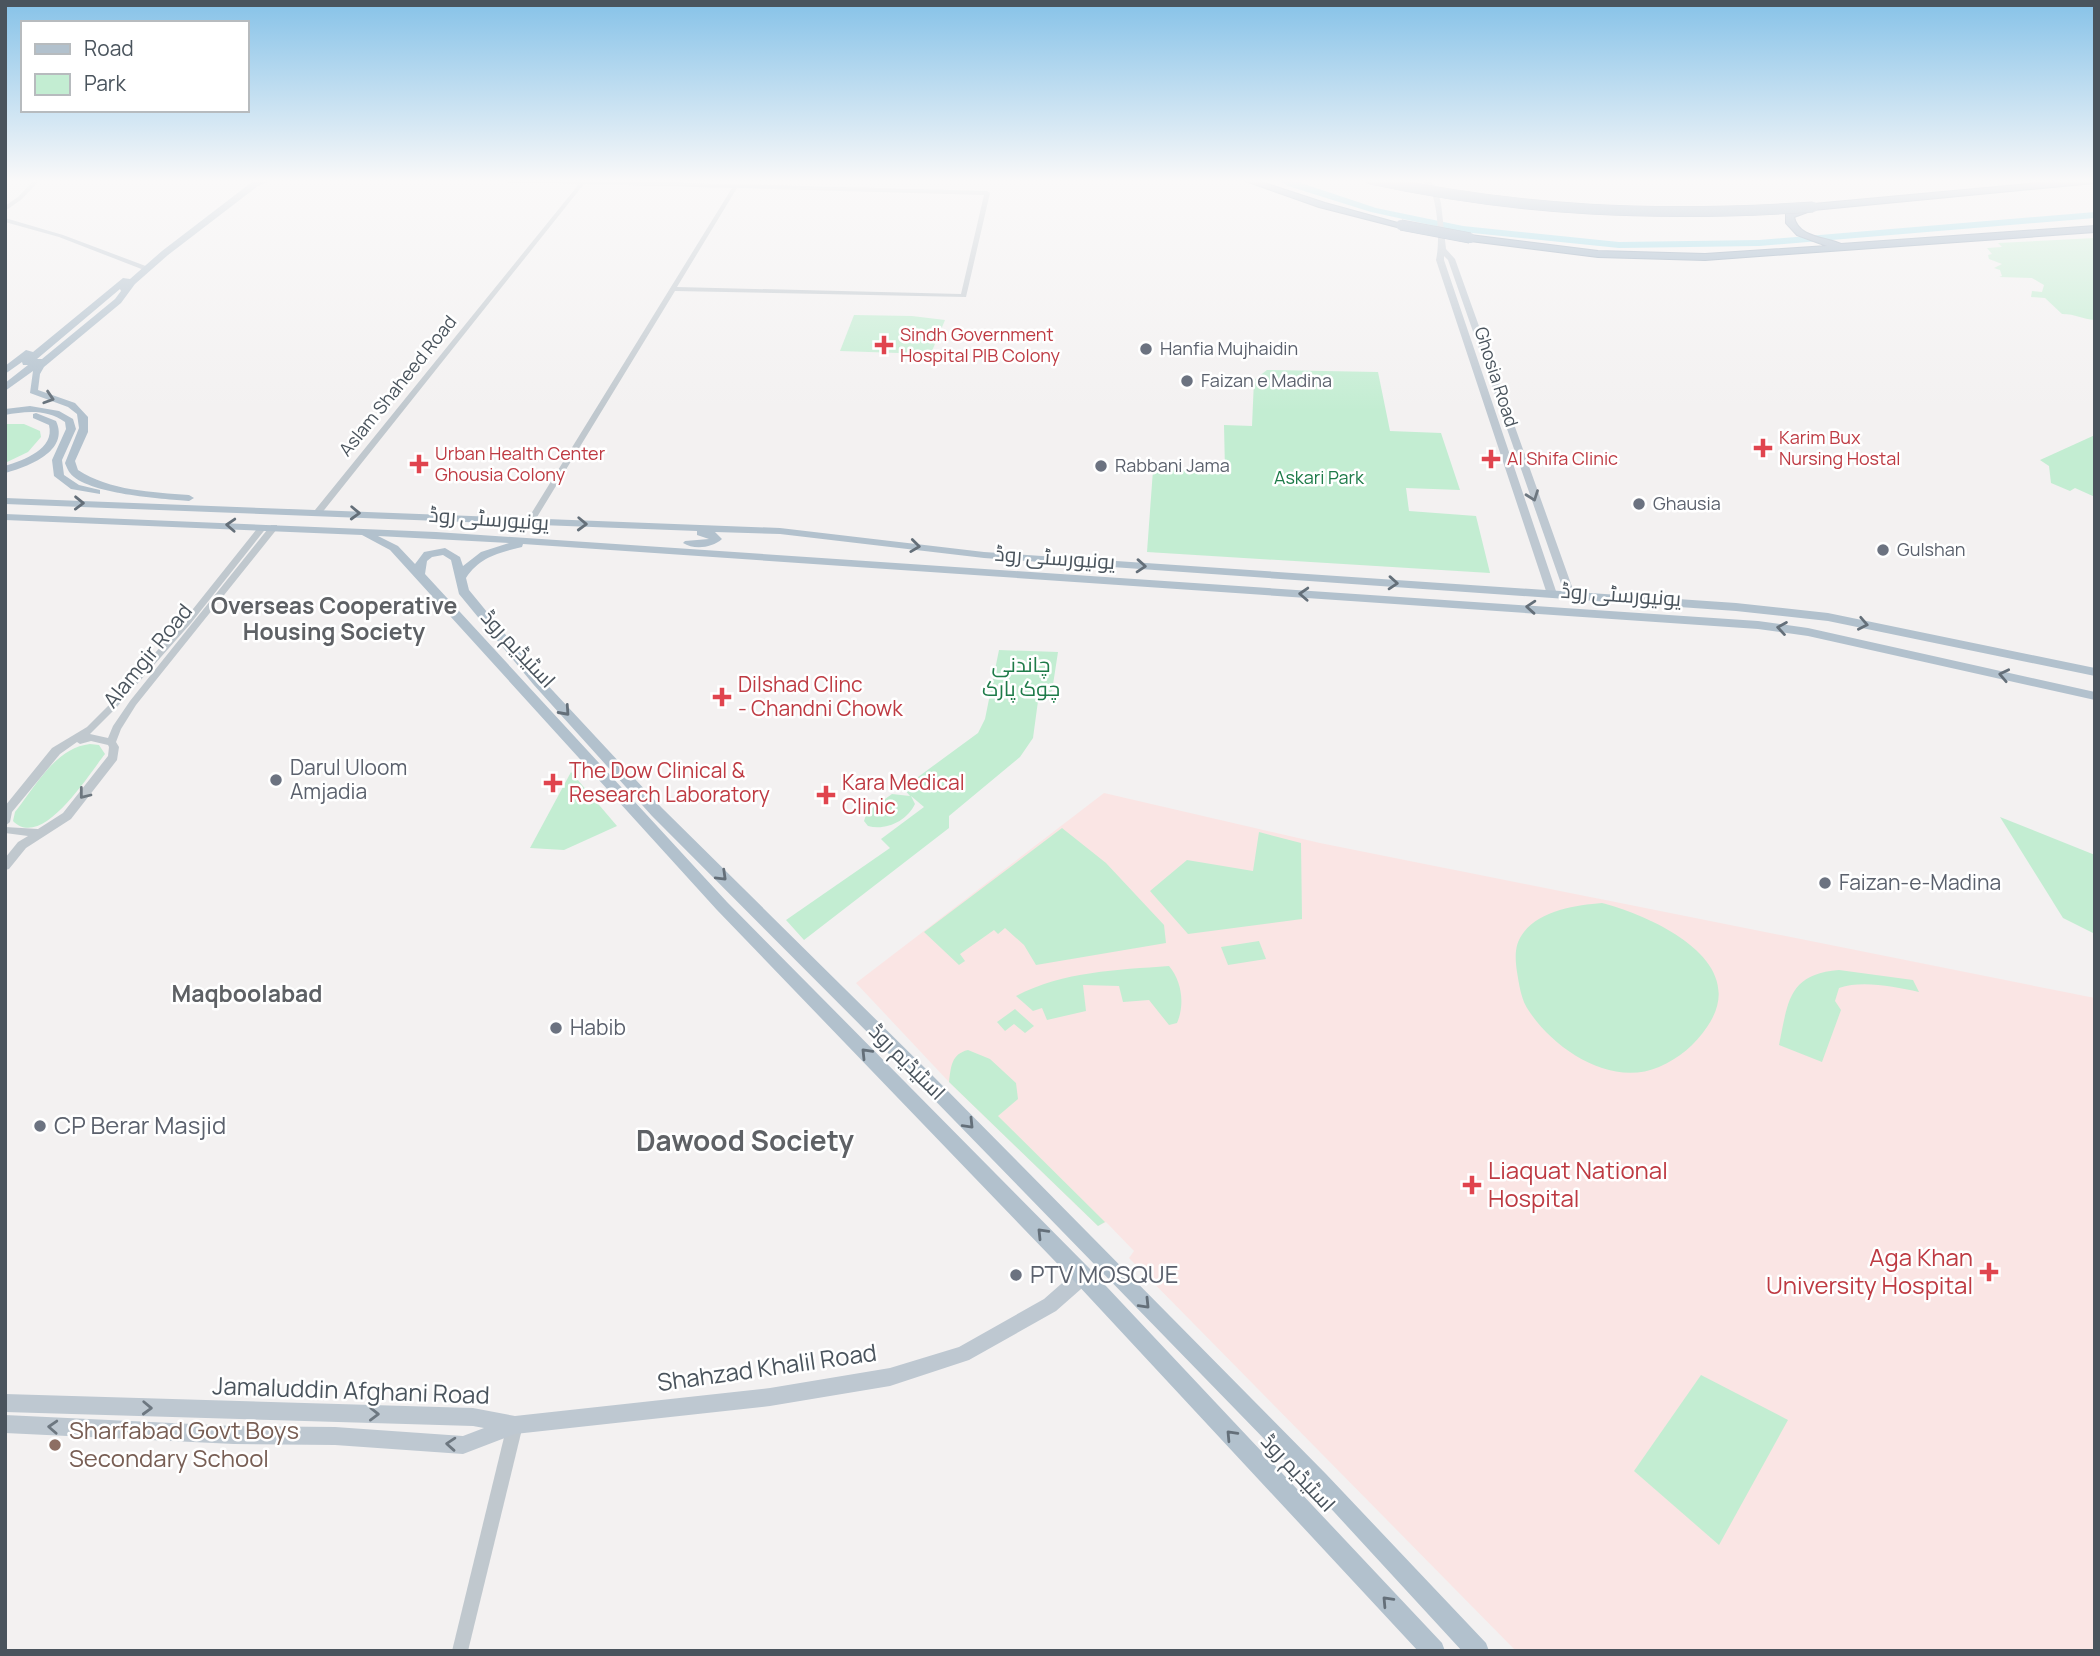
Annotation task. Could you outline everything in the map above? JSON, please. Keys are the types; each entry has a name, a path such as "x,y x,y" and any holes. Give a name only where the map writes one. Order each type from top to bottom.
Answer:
{"highway":[{"path":"1680,256 1707,256"}],"main road":[{"path":"105,256 141,269"},
{"path":"5,388 157,256"},
{"path":"141,269 158,256"},
{"name":"Ghosia Road","path":"1441,256 1552,594"},
{"path":"1448,256 1490,366 1532,494 1570,595"},
{"path":"5,380 127,283"},
{"path":"5,370 114,285 127,283"},
{"path":"127,283 118,300 41,365 35,374 33,390 39,395 75,407 82,413 85,421 70,463 72,472 84,480 127,491 199,499 237,508"},
{"path":"1476,365 1490,366"},
{"path":"5,412 29,409 64,416 70,421 71,429 57,460 59,476 75,488 106,494 125,504"},
{"path":"5,418 38,416 53,423 57,430 55,440 47,449 36,457 5,470"},
{"name":"یونیورسٹی روڈ","path":"7,503 237,508 780,531 984,555 1570,595 1805,614 2091,672"},
{"name":"یونیورسٹی روڈ","path":"5,517 269,527 593,544 1758,625 1808,632 2095,696"},
{"path":"593,544 643,541 701,544 716,539 710,533 652,526"},
{"name":"اسٹیڈیم روڈ","path":"334,530 371,536 394,548 722,906 1083,1276 1433,1651"},
{"path":"867,540 819,543 751,538 742,542 742,546 748,549 828,554 875,564"},
{"path":"460,578 469,563 482,554 540,541"},
{"name":"اسٹیڈیم روڈ","path":"419,577 418,565 421,558 444,551 456,559 463,592 537,681 657,812 918,1072 1319,1481 1479,1651"},
{"path":"1805,614 1808,632"},
{"path":"2051,685 2095,689"},
{"path":"899,1086 918,1072"},
{"name":"Shahzad Khalil Road","path":"516,1425 770,1397 890,1377 963,1354 1050,1305 1083,1276"},
{"name":"Jamaluddin Afghani Road","path":"5,1403 473,1417 516,1425"},
{"name":"Jamaluddin Afghani Road","path":"5,1424 234,1435 335,1436 463,1445 516,1425"}],"street":[{"name":"Aslam Shaheed Road","path":"318,512 523,256"},
{"path":"530,522 667,294 675,289 694,256"},
{"path":"675,289 964,296 973,256"},
{"name":"Alamgir Road","path":"6,828 7,811 56,751 90,729 113,706 269,527"},
{"name":"Alamgir Road","path":"5,866 22,845 67,816 113,757 114,747 111,742 116,728 269,527"},
{"path":"72,742 91,737 111,742"},
{"path":"6,828 37,833"},
{"path":"460,1651 516,1425"}],"shaded area":[{"name":"Liaquat National Hospital","path":"1104,793 1320,843 2095,998 2095,1651 1516,1651 1129,1258 1134,1251 1106,1222 1098,1226 949,1082 856,983"}],"green space":[{"path":"1988,256 2095,256 2095,320 2062,314 2045,298 2031,297 2032,291 2042,292 2044,285 2032,278 1999,277 2002,276 2000,270 1994,268 2002,264"},
{"path":"854,315 912,316 945,320 932,351 927,354 840,351"},
{"name":"Askari Park","path":"1267,370 1378,372 1390,431 1441,433 1460,490 1406,488 1409,511 1476,516 1490,573 1147,552 1153,470 1225,471 1224,425 1252,426 1254,380"},
{"path":"5,424 24,424 40,431 41,437 28,452 5,463"},
{"path":"2095,435 2095,497 2075,488 2070,491 2051,483 2049,466 2040,460"},
{"name":"چاندنی چوک پارک","path":"999,650 1058,652 1052,691 1038,701 1033,738 1020,757 949,816 949,828 804,940 786,920 890,848 881,839 924,807 911,796 915,804 907,815 889,826 882,827 868,826 864,821 867,812 892,794 910,796 903,788 978,733 985,719"},
{"path":"99,745 105,754 64,806 37,826 25,828 13,821 15,812 56,760 78,747"},
{"path":"571,772 617,826 564,850 530,848"},
{"path":"2000,817 2095,855 2095,934 2063,918"},
{"path":"1062,828 1106,863 1164,925 1166,943 1036,965 1024,945 1005,928 998,934 994,930 960,954 965,961 959,965 924,932"},
{"path":"1259,832 1301,843 1302,919 1188,934 1150,891 1187,860 1253,871"},
{"path":"1602,903 1646,919 1690,945 1707,962 1717,982 1718,1003 1707,1027 1686,1050 1659,1067 1640,1072 1621,1072 1584,1060 1551,1037 1523,1000 1516,956 1518,941 1524,932 1540,918 1550,914 1571,907"},
{"path":"1259,941 1266,959 1228,965 1221,947"},
{"path":"1169,966 1177,979 1181,1001 1177,1023 1169,1025 1149,1000 1123,1002 1119,986 1083,985 1086,1011 1047,1020 1042,1008 1033,1011 1016,996 1053,981 1072,977"},
{"path":"1839,970 1913,980 1919,992 1868,984 1839,988 1835,1001 1841,1010 1822,1062 1779,1045 1788,1003 1800,984 1809,977"},
{"path":"1015,1009 1034,1026 1025,1033 1014,1024 1005,1031 997,1022"},
{"path":"968,1050 990,1059 1016,1083 1018,1099 998,1116 1105,1222 1098,1226 949,1082 955,1058"},
{"path":"1701,1375 1788,1420 1719,1545 1634,1471"}],"place":[{"name":"Sindh Government Hospital PIB Colony","path":"884,345"},
{"name":"Hanfia Mujhaidin","path":"1146,349"},
{"name":"Faizan e Madina","path":"1187,381"},
{"name":"Karim Bux Nursing Hostal","path":"1763,448"},
{"name":"Al Shifa Clinic","path":"1491,459"},
{"name":"Urban Health Center Ghousia Colony","path":"419,464"},
{"name":"Rabbani Jama","path":"1101,466"},
{"name":"Ghausia","path":"1639,504"},
{"name":"Gulshan","path":"1883,550"},
{"name":"Dilshad Clinc - Chandni Chowk","path":"722,697"},
{"name":"Darul Uloom Amjadia","path":"276,780"},
{"name":"The Dow Clinical & Research Laboratory","path":"553,783"},
{"name":"Kara Medical Clinic","path":"826,795"},
{"name":"Faizan-e-Madina","path":"1825,883"},
{"name":"Habib","path":"556,1028"},
{"name":"CP Berar Masjid","path":"40,1126"},
{"name":"Liaquat National Hospital","path":"1472,1185"},
{"name":"Aga Khan University Hospital","path":"1989,1272"},
{"name":"PTV MOSQUE","path":"1016,1275"},
{"name":"Sharfabad Govt Boys Secondary School","path":"55,1445"}],"district":[{"name":"Overseas Cooperative Housing Society","path":"334,619"},
{"name":"Maqboolabad","path":"247,994"},
{"name":"Dawood Society","path":"745,1141"}]}
